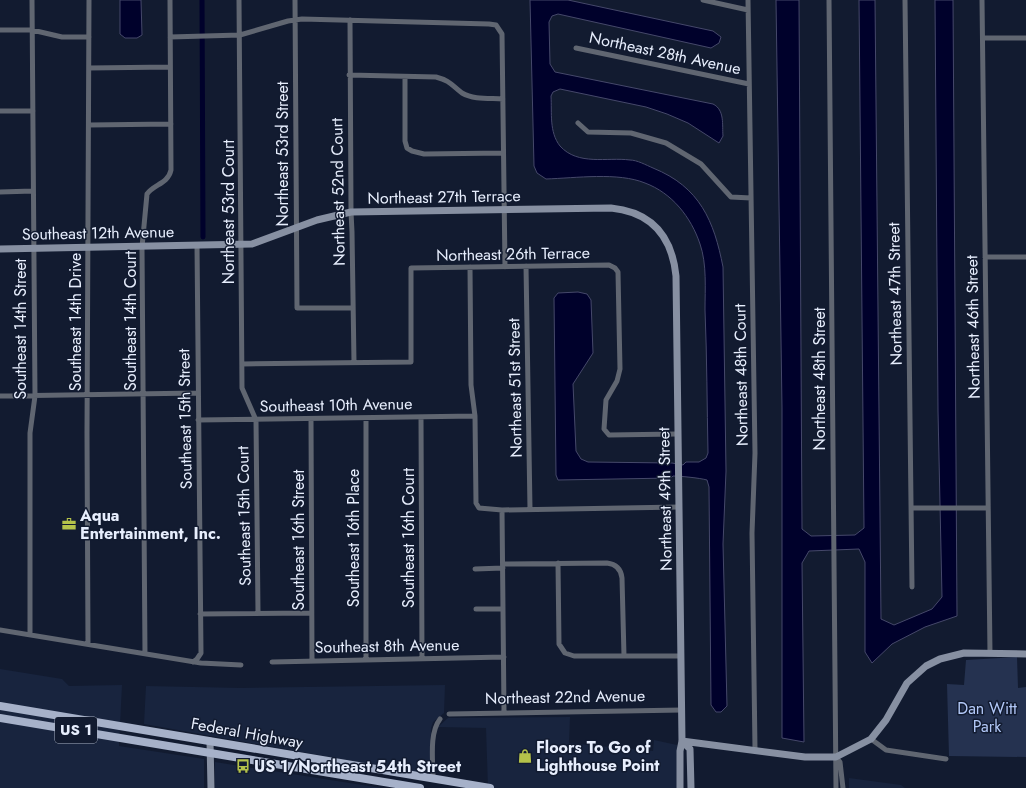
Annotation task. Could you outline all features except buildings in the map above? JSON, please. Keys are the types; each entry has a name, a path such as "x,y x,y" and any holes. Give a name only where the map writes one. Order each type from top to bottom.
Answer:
{"main road":[{"name":"Federal Highway","path":"0,706 490,788"},
{"name":"Federal Highway","path":"0,718 420,788"},
{"path":"73,730 83,724 96,722"},
{"path":"301,768 315,765 321,760"},
{"path":"326,772 333,766 345,764"},
{"path":"411,786 421,785 433,778"}],"street":[{"name":"Southeast 14th Street","path":"30,634 30,433 34,396 32,0"},
{"name":"Southeast 14th Drive","path":"88,644 87,433 89,0"},
{"name":"Southeast 14th Court","path":"145,654 142,247 147,194 150,190 164,182 170,175 170,0"},
{"name":"Northeast 53rd Court","path":"240,0 240,244 242,388 244,396 256,420"},
{"name":"Northeast 53rd Street","path":"294,0 297,308 353,308"},
{"path":"703,0 748,10"},
{"name":"Northeast 48th Court","path":"748,0 755,453 752,533 755,749"},
{"name":"Northeast 48th Street","path":"829,0 836,788"},
{"name":"Northeast 47th Street","path":"905,0 912,587"},
{"name":"Northeast 46th Street","path":"982,0 990,653"},
{"path":"170,37 240,36 294,19 489,24 500,29 502,34 505,267"},
{"name":"Northeast 52nd Court","path":"350,20 350,212 352,232 354,362"},
{"path":"0,30 32,30 62,37 90,37"},
{"path":"983,38 1026,38"},
{"name":"Northeast 28th Avenue","path":"576,48 749,84"},
{"path":"89,68 170,67"},
{"path":"349,75 436,77 448,80 470,97 503,99"},
{"path":"405,77 405,141 407,148 412,152 424,154 503,153"},
{"path":"0,111 33,111"},
{"path":"578,123 588,132 631,133 666,143 702,164 731,196 751,198"},
{"path":"89,125 171,124"},
{"path":"0,192 33,191"},
{"name":"Northeast 27th Terrace","path":"197,246 240,244 263,241 317,220 350,212 623,209 636,213 655,226 669,245 673,257"},
{"name":"Southeast 12th Avenue","path":"0,249 197,246"},
{"name":"Southeast 15th Street","path":"193,662 201,653 197,246"},
{"name":"Northeast 49th Street","path":"673,257 676,276 682,710 680,788"},
{"path":"985,257 1026,257"},
{"name":"Northeast 26th Terrace","path":"354,362 411,362 411,268 609,265 615,268 618,272 620,369 617,381 606,400 604,408 604,429 609,435 677,434"},
{"name":"Northeast 51st Street","path":"526,266 530,509"},
{"path":"470,267 472,396 475,416 476,504 479,508 484,510 502,510 679,507"},
{"path":"242,364 354,362"},
{"path":"0,396 198,392"},
{"name":"Southeast 10th Avenue","path":"198,420 475,416"},
{"name":"Southeast 16th Court","path":"421,417 422,658"},
{"name":"Southeast 16th Place","path":"366,418 366,659"},
{"name":"Southeast 16th Street","path":"311,419 312,660"},
{"name":"Southeast 15th Court","path":"256,420 258,612"},
{"path":"911,508 988,508"},
{"path":"502,510 504,712"},
{"path":"558,563 559,644 565,653 574,656 681,656"},
{"path":"475,569 558,563 607,563 618,567 622,578 624,656"},
{"path":"476,609 503,609"},
{"path":"200,614 311,612"},
{"path":"0,630 193,662 241,665"},
{"path":"682,741 755,749 805,757 836,757 871,739 886,720 907,683 926,666 952,655 990,653 1026,654"},
{"name":"Southeast 8th Avenue","path":"272,662 504,657"},
{"name":"Northeast 22nd Avenue","path":"450,714 682,710"},
{"path":"433,778 434,734 437,723 440,719"},
{"path":"871,739 886,750 946,759"},
{"path":"210,741 210,788"},
{"name":"Northeast 49th Street","path":"682,741 690,749 691,788"},
{"name":"Northeast 48th Street","path":"836,757 840,762 843,788"}],"shaded area":[{"path":"120,0 141,0 142,35 137,38 125,38 120,34"},
{"path":"530,0 568,0 713,31 721,37 719,43 711,48 558,14 552,16 549,22 550,64 555,72 713,104 717,107 721,114 723,136 719,143 688,123 646,107 560,89 553,92 551,96 551,116 554,135 556,141 567,152 584,158 633,160 669,176 682,185 702,207 715,235 723,267 726,471 723,544 727,706 721,712 716,712 711,705 709,487 707,480 673,476 671,478 558,480 556,475 554,298 558,293 578,292 587,294 591,300 593,353 573,384 576,451 581,459 588,462 672,463 683,465 686,462 699,462 706,458 708,453 705,277 704,260 700,244 686,215 672,200 655,187 634,180 622,178 597,176 546,179 537,173 534,166"},
{"path":"776,0 799,0 802,529 811,536 855,535 864,528 859,0 875,0 881,619 894,625 932,609 942,597 938,411 935,0 953,0 957,616 925,627 892,644 872,663 865,652 865,562 859,549 809,551 802,563 804,742 782,738 782,408"},
{"path":"0,669 62,679 69,686 122,685 119,746 204,759 204,788 0,788"},
{"path":"445,685 444,713 433,722 431,728 430,765 427,772 420,773 144,724 146,686 241,688"},
{"path":"570,717 569,743 653,751 654,740 677,745 677,788 488,788 486,728 438,727 448,718"},
{"path":"215,762 375,787 383,788 215,788"},
{"path":"849,778 901,785 905,788 849,788"}],"green space":[{"name":"Dan Witt Park","path":"1017,657 1018,688 1026,687 1026,757 949,756 947,684 964,685 966,660"}],"waterway":[{"path":"202,0 203,237"}],"place":[{"name":"Aqua Entertainment, Inc.","path":"69,524"},
{"name":"Floors To Go of Lighthouse Point","path":"525,756"},
{"name":"US 1/Northeast 54th Street","path":"243,766"}]}
